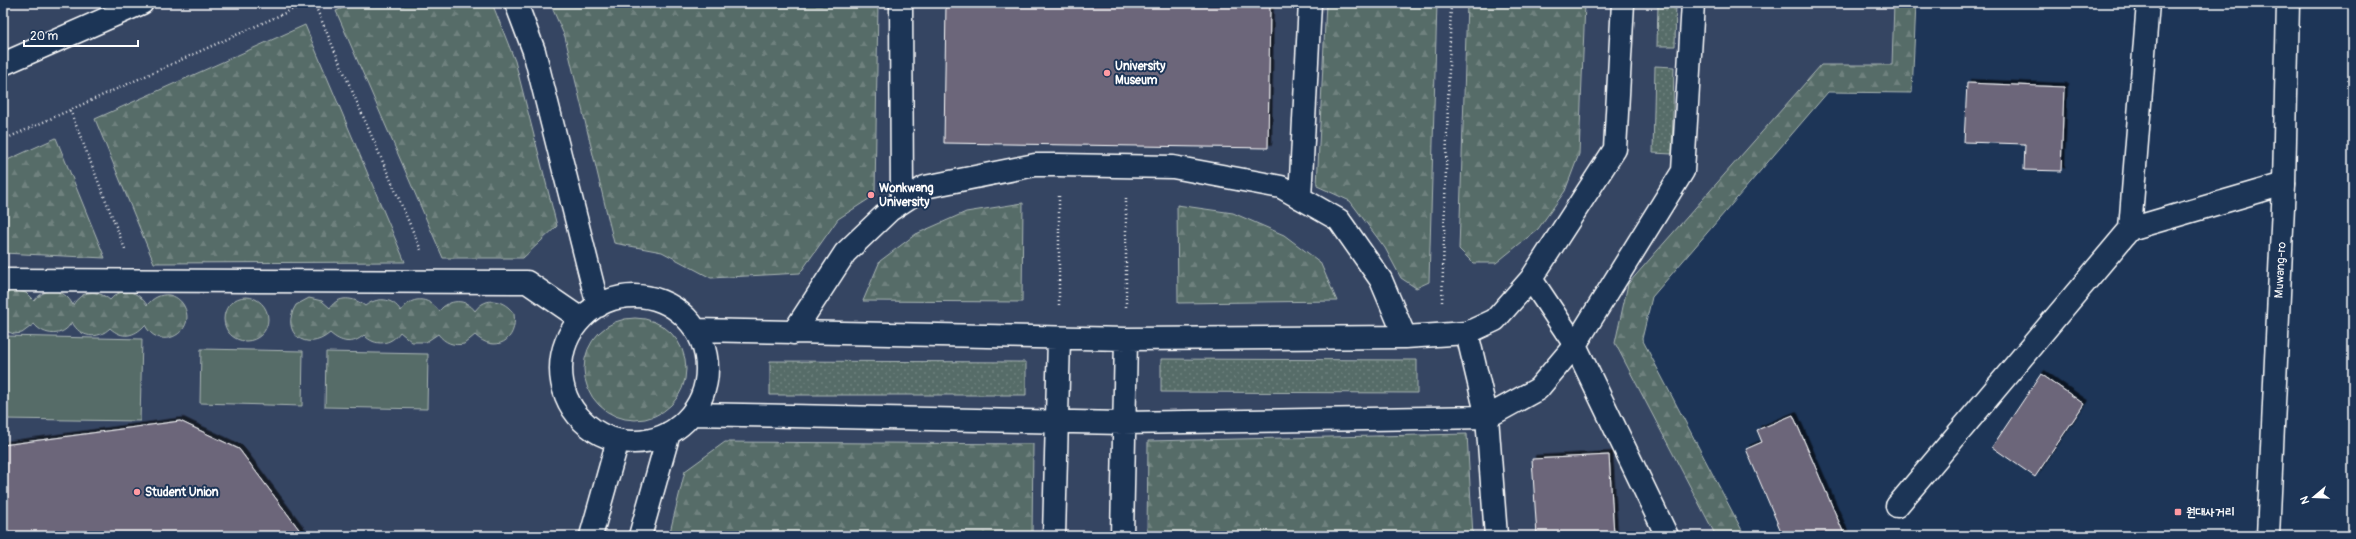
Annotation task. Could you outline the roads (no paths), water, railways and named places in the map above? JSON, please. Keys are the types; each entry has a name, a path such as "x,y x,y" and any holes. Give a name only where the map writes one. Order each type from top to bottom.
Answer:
{"street":[{"path":"3,64 142,3"},
{"path":"516,3 534,51 598,306"},
{"path":"901,3 902,201"},
{"path":"1300,198 1310,3"},
{"path":"696,330 1126,339 1405,337 1467,333 1495,320 1531,279 1615,149 1623,3"},
{"path":"692,414 1123,423 1487,417 1538,389 1574,346 1683,171 1693,3"},
{"path":"2130,229 2148,3"},
{"name":"Muwang-ro","path":"2268,536 2284,184 2288,3"},
{"path":"793,333 845,253 890,210 924,187 1035,165 1058,165 1173,167 1281,187 1339,220 1381,280 1405,337"},
{"path":"1897,506 2130,229 2284,184"},
{"path":"1531,279 1574,346 1667,536"},
{"path":"3,280 527,282 581,319"},
{"path":"631,295 656,299 677,309 696,330 704,347 707,377 704,394 692,414 675,431 653,440 630,442 606,437 585,423 570,404 562,380 562,356 570,332 581,319 598,306 607,300 631,295"},
{"path":"1467,333 1487,417 1496,536"},
{"path":"1054,536 1059,338"},
{"path":"1122,536 1123,423 1126,339"},
{"path":"640,536 669,433"},
{"path":"591,536 618,440"}],"place":[{"name":"University Museum","path":"1107,73"},
{"name":"Wonkwang University","path":"871,195"},
{"name":"Student Union","path":"137,492"},
{"name":"원대사거리","path":"2178,512"}]}
